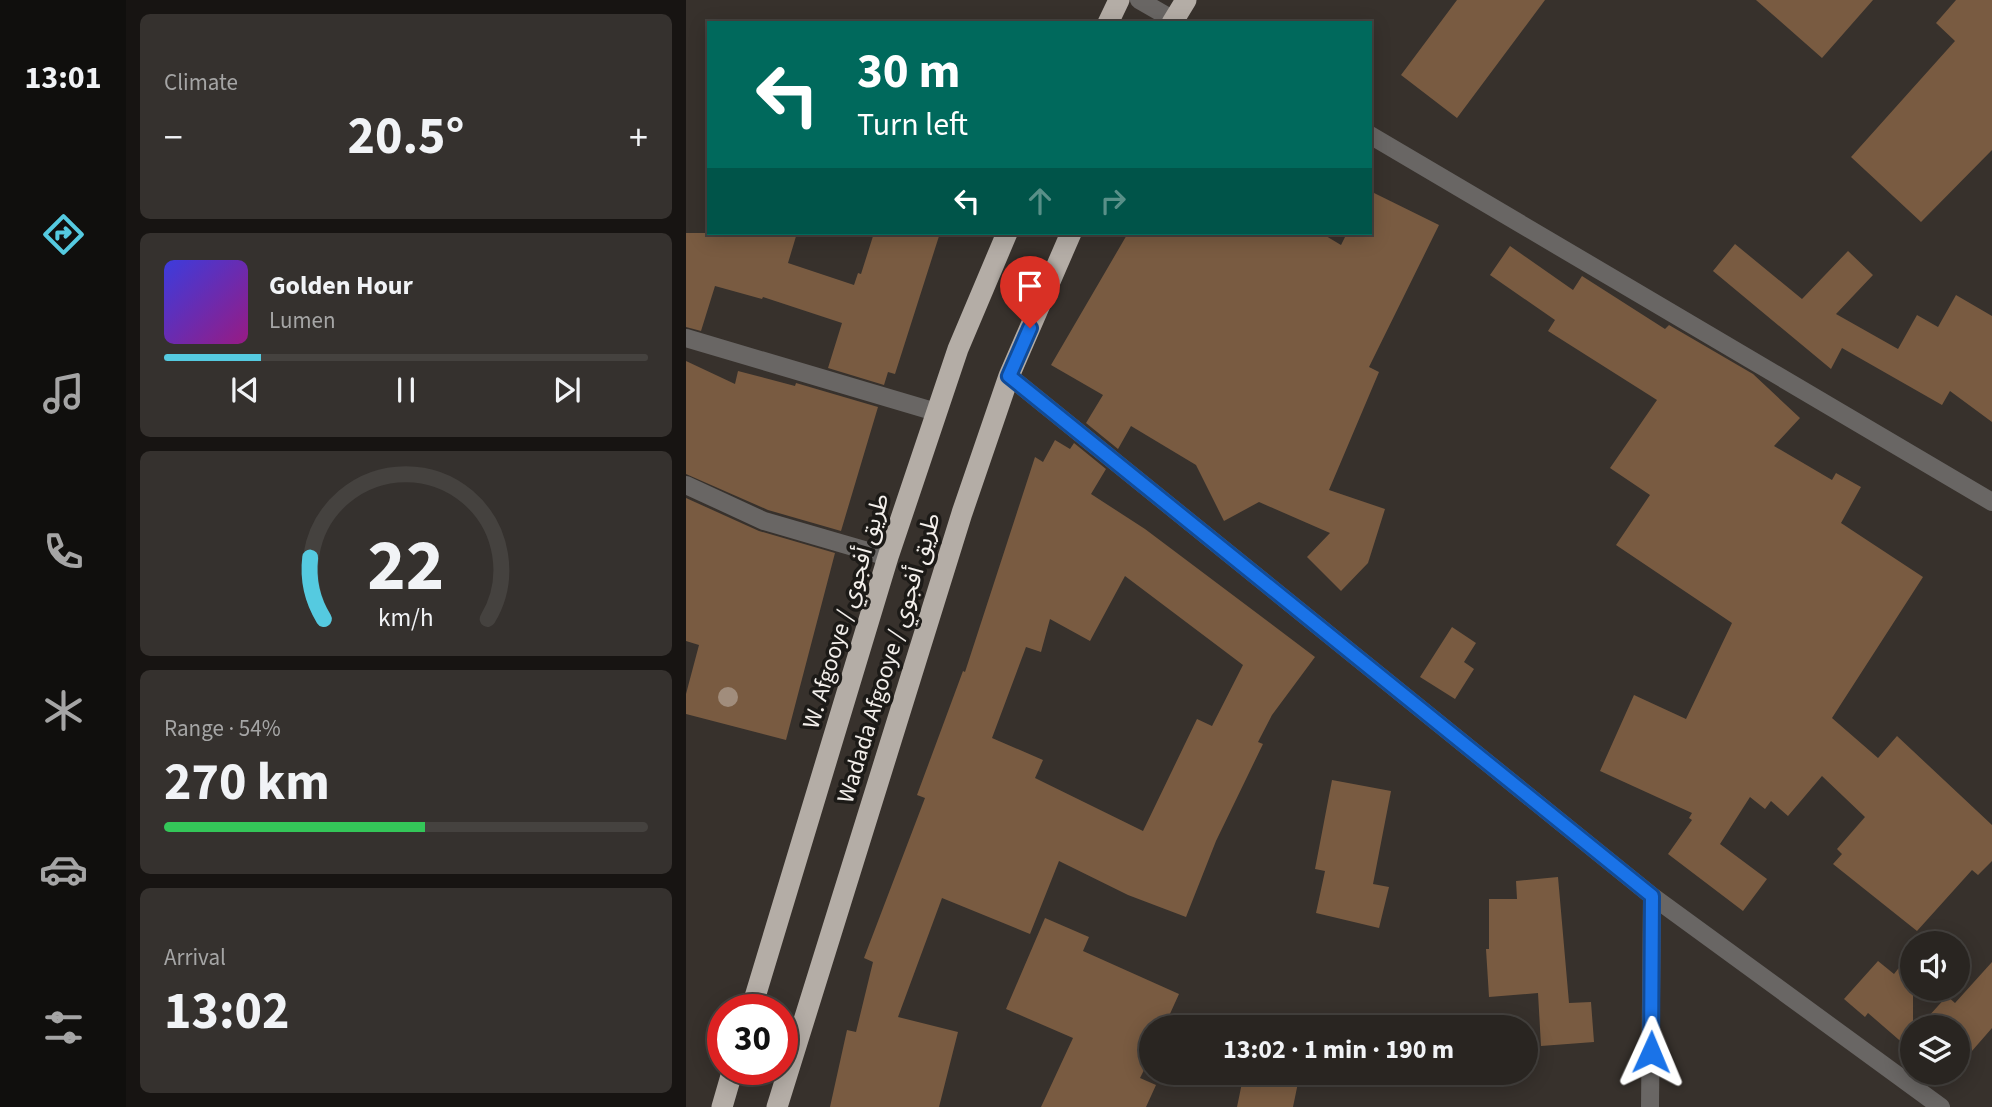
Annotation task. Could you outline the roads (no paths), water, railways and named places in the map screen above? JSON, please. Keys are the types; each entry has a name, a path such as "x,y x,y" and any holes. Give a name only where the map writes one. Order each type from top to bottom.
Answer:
{"highway":[{"path":"1109,21 1119,0"},
{"path":"1176,21 1186,0"},
{"name":"W. Afgooye / طريق أفجوي","path":"756,994 888,557 958,349 1006,235"},
{"name":"Wadada Afgooye / طريق أفجوي","path":"777,1107 962,513 1009,376 1070,235"},
{"path":"722,1107 728,1085"}],"street":[{"path":"1139,0 1173,21"},
{"path":"1372,136 1992,502"},
{"path":"686,338 936,412"},
{"path":"1009,376 1652,896 1941,1107"},
{"path":"686,485 764,521 888,557"},
{"path":"1650,1107 1652,896"}]}
